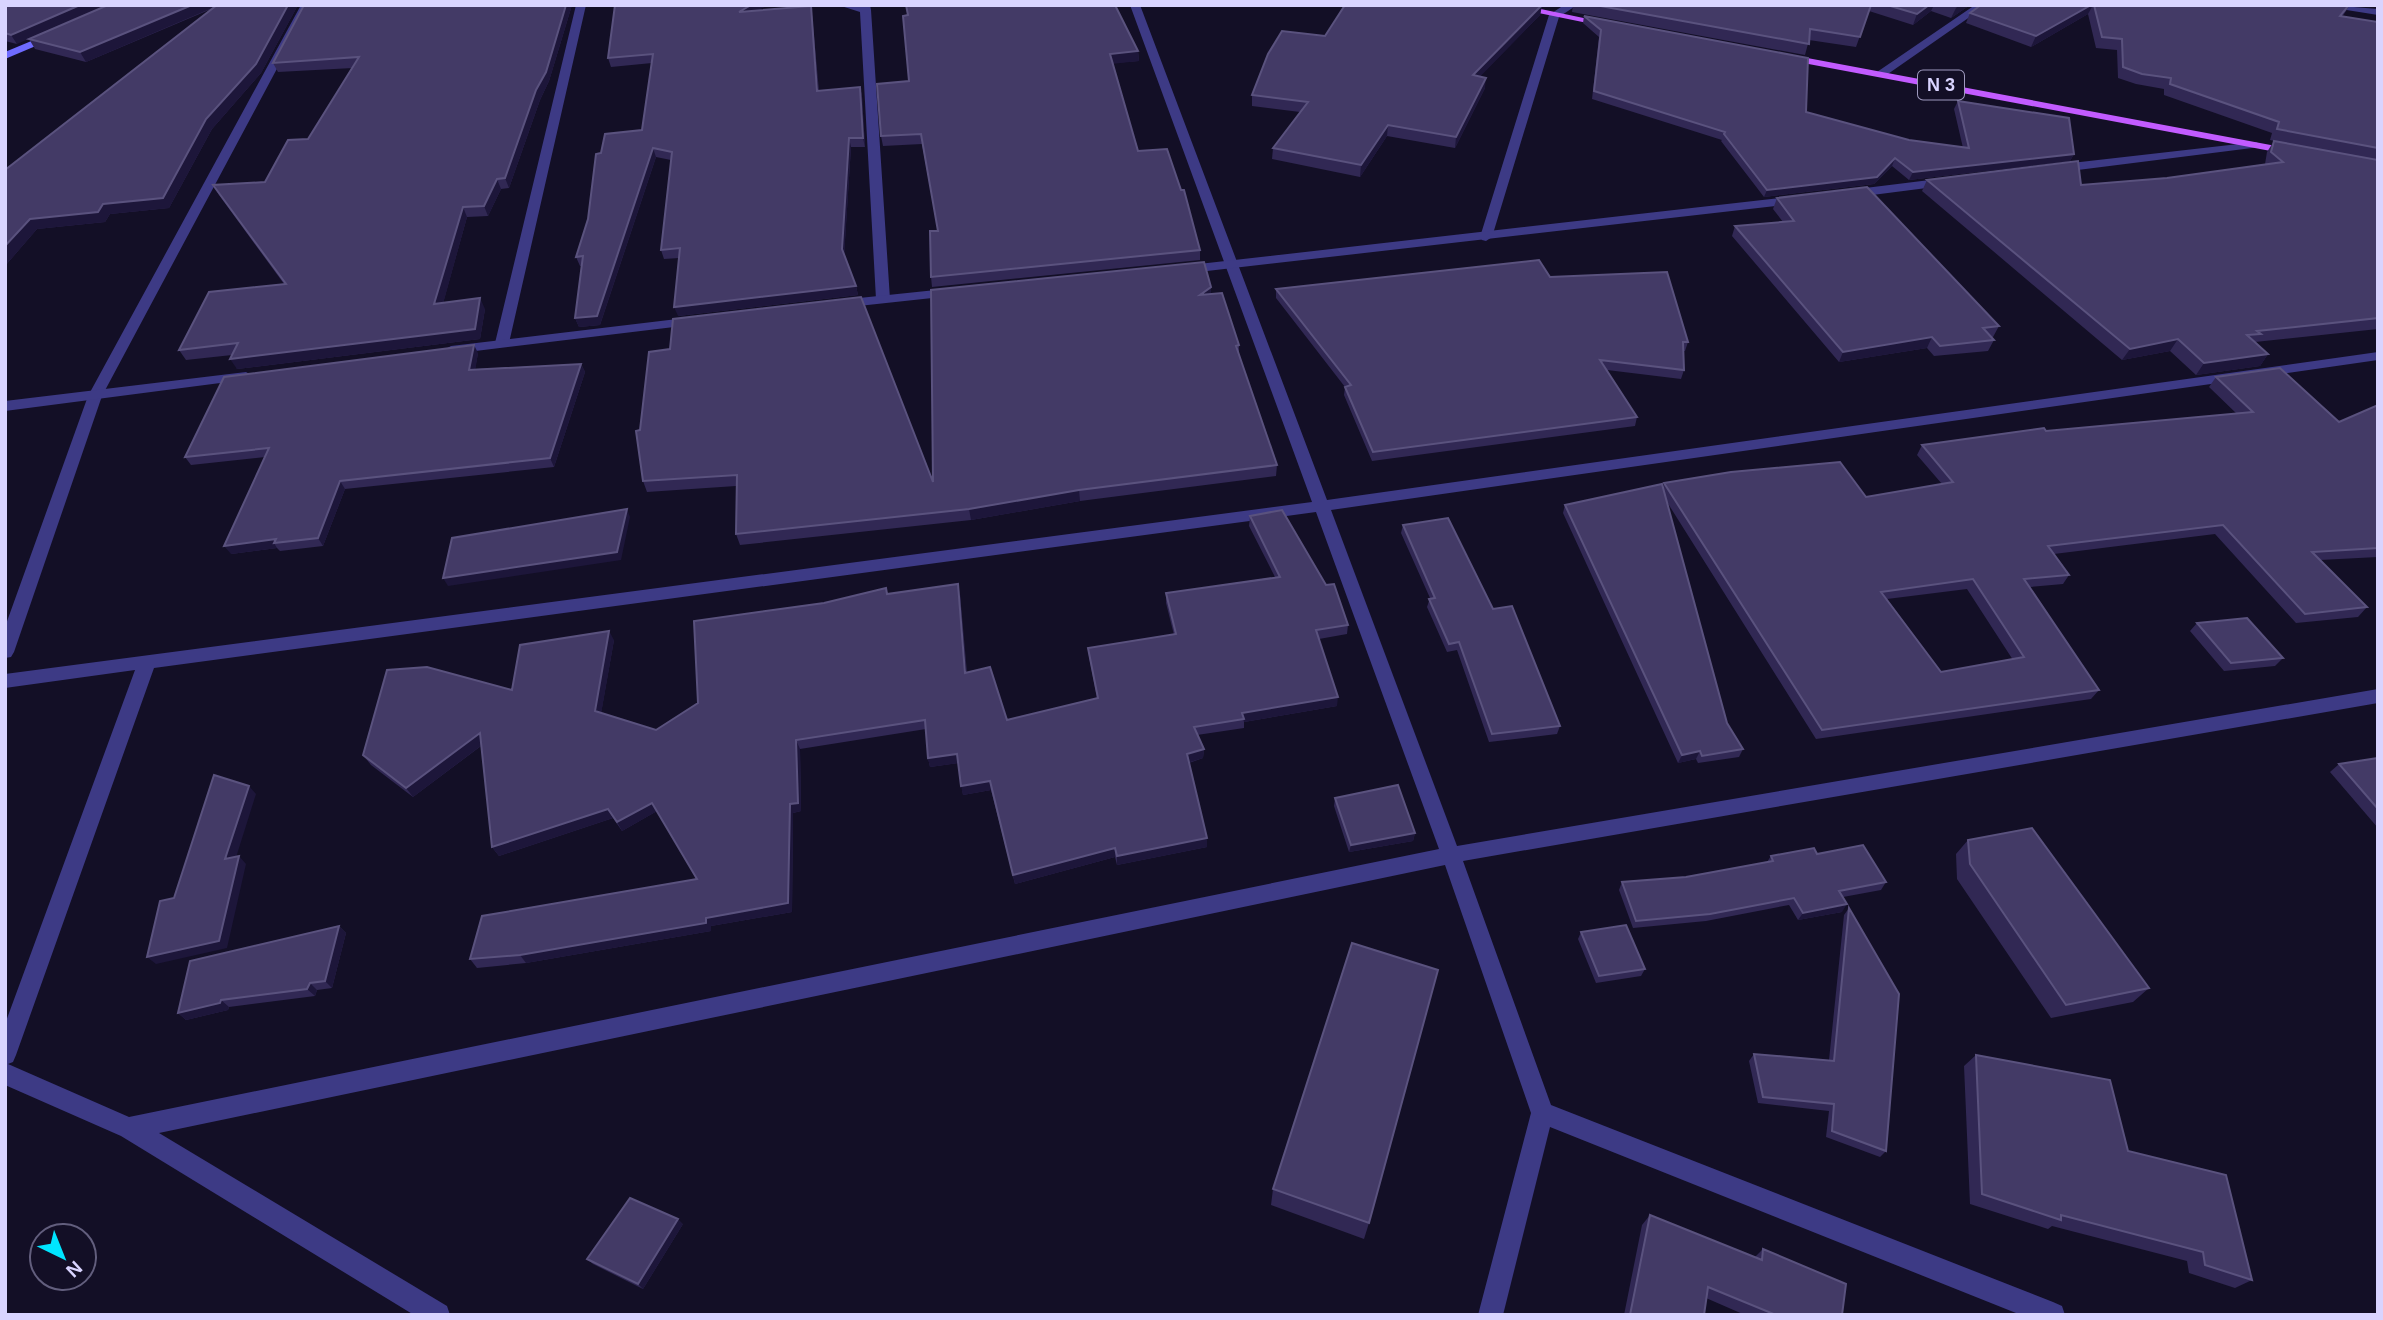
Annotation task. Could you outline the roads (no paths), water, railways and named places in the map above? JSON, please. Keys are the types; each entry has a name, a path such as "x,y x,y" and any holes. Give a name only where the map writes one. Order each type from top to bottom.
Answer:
{"main road":[{"path":"1504,5 1623,27"},
{"path":"5,56 65,31"},
{"name":"N 3","path":"1772,54 2310,155"}],"street":[{"path":"5,652 95,396 306,5"},
{"path":"502,343 581,5"},
{"path":"843,5 865,8 883,299"},
{"path":"1135,5 1451,855 1542,1113 1490,1315"},
{"path":"1486,237 1554,15 1572,5"},
{"path":"1881,74 1982,5"},
{"path":"2334,5 2378,12"},
{"path":"2036,172 2256,145"},
{"path":"1161,272 1486,237 1954,181"},
{"path":"828,306 966,291"},
{"path":"434,352 706,320"},
{"path":"5,681 1321,506 2378,356"},
{"path":"5,406 257,375"},
{"path":"5,1055 148,662"},
{"path":"129,1128 1451,855 2378,696"},
{"path":"5,1074 129,1128 438,1315"},
{"path":"1542,1113 2053,1315"}]}
